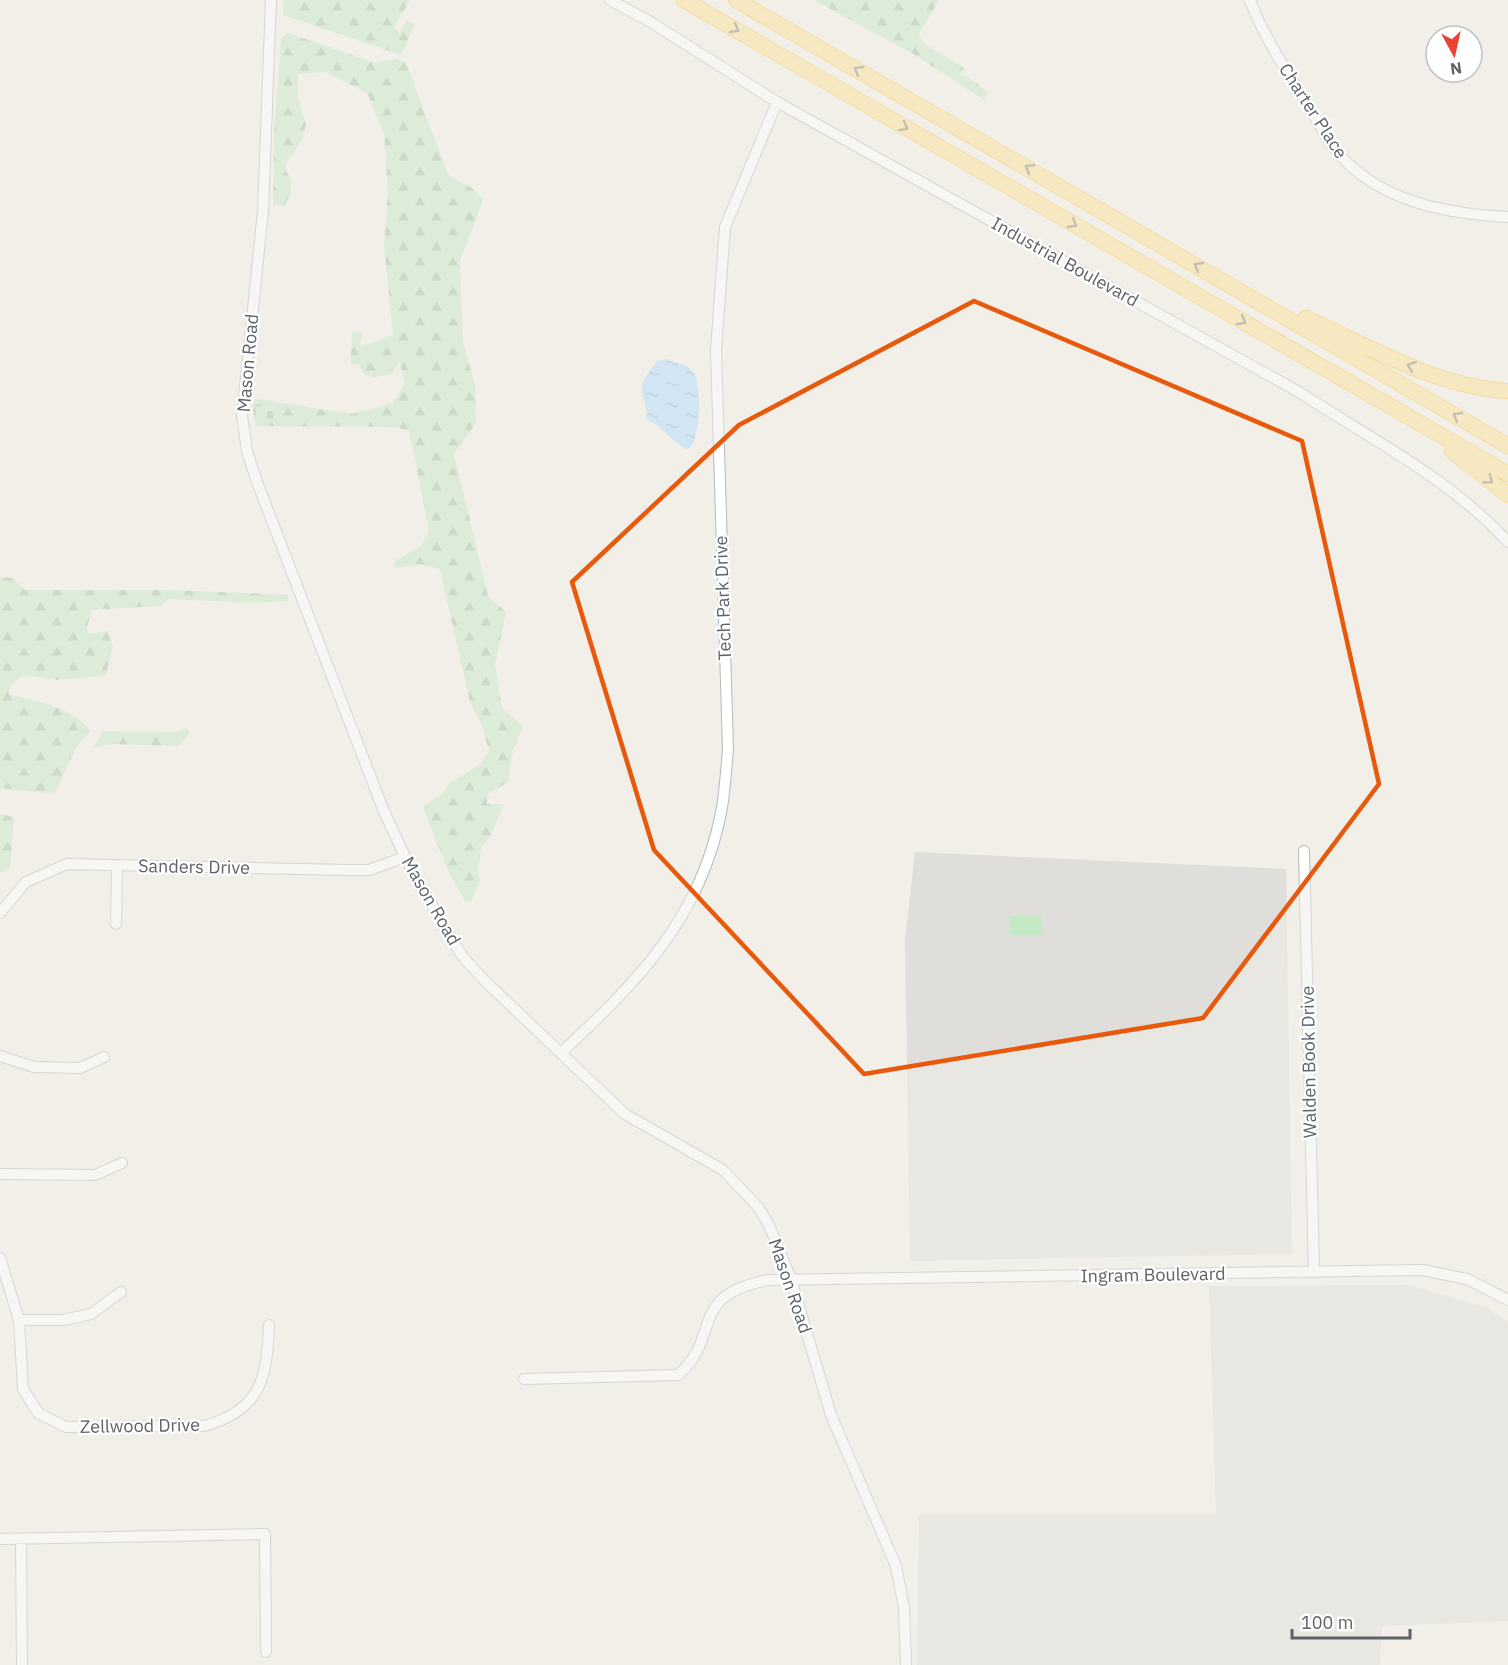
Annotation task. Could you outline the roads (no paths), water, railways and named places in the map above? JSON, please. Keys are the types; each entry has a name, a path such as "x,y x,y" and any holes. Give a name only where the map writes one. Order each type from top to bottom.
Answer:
{"highway":[{"path":"684,0 1508,474"},
{"path":"736,0 1508,446"},
{"path":"1225,281 1397,360 1446,379 1508,391"},
{"path":"1410,417 1508,495"}],"street":[{"name":"Mason Road","path":"271,0 263,211 242,416 246,451 383,809 405,857 464,957 487,983 625,1114 723,1170 740,1186 769,1225 791,1279 831,1415 896,1566 904,1608 906,1665"},
{"name":"Industrial Boulevard","path":"610,0 649,21 777,102 1299,392 1368,437 1426,470 1508,542"},
{"name":"Charter Place","path":"1250,0 1261,28 1282,63 1332,145 1352,168 1383,189 1424,206 1508,217"},
{"name":"Tech Park Drive","path":"562,1052 636,980 667,941 687,907 700,878 721,812 728,740 716,350 724,237 725,227 777,102"},
{"name":"Walden Book Drive","path":"1304,851 1314,1272"},
{"name":"Sanders Drive","path":"0,913 26,882 67,864 348,870 377,868 405,857"},
{"path":"116,924 117,865"},
{"path":"0,1056 34,1067 80,1068 104,1057"},
{"path":"0,1174 95,1174 122,1164"},
{"name":"Zellwood Drive","path":"0,1258 19,1320 23,1389 38,1413 66,1427 204,1426 224,1420 248,1403 263,1380 267,1363 269,1325"},
{"name":"Ingram Boulevard","path":"524,1379 678,1375 695,1358 709,1317 721,1298 733,1290 750,1284 791,1279 1423,1270 1447,1273 1467,1279 1508,1300"},
{"path":"19,1320 63,1320 91,1314 121,1292"},
{"path":"0,1539 265,1534 266,1652"},
{"path":"21,1539 22,1665"}],"water":[{"path":"666,359 683,364 692,370 698,386 698,424 693,444 688,449 677,443 657,425 646,420 643,383 657,361"}]}
